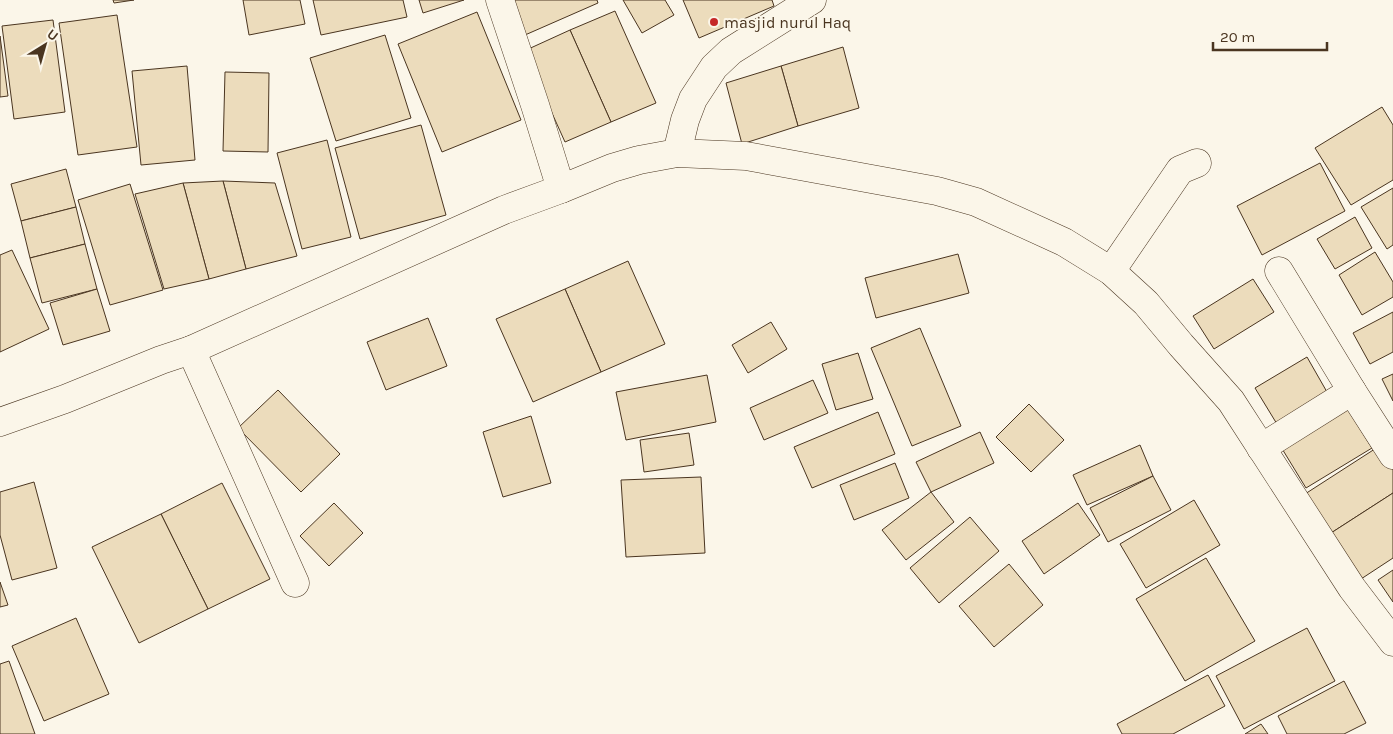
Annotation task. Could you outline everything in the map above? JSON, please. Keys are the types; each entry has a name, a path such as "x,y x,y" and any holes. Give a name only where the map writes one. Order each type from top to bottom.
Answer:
{"street":[{"path":"500,0 561,189"},
{"path":"677,153 685,120 693,99 714,67 731,51 812,0"},
{"path":"0,422 65,400 161,360 191,350 504,210 612,168 638,160 677,153 746,156 937,191 960,198 985,206 1064,242 1111,271 1146,303 1231,401 1352,588 1393,642"},
{"path":"1111,271 1180,170 1197,163"},
{"path":"1278,271 1393,455"},
{"path":"191,350 295,583"},
{"path":"1261,448 1352,391"}],"building":[{"path":"113,0 134,0 114,3"},
{"path":"243,0 300,0 305,24 249,35"},
{"path":"313,0 403,0 407,17 321,35"},
{"path":"419,0 464,0 423,13"},
{"path":"510,0 597,0 598,3 525,35"},
{"path":"623,0 665,0 674,15 642,33"},
{"name":"masjid nurul Haq","path":"683,0 772,0 774,6 699,38"},
{"path":"615,11 656,103 611,122 570,30"},
{"path":"477,12 521,120 442,152 398,44"},
{"path":"117,15 137,147 78,155 59,23"},
{"path":"53,20 65,112 14,119 2,26"},
{"path":"570,30 611,122 565,142 524,51"},
{"path":"385,35 411,118 336,141 310,58"},
{"path":"0,36 8,96 0,97"},
{"path":"843,47 859,108 798,126 781,66"},
{"path":"187,66 195,160 141,165 132,71"},
{"path":"781,66 798,126 742,144 726,83"},
{"path":"225,72 269,73 268,152 223,151"},
{"path":"1382,107 1393,125 1393,180 1351,205 1315,148"},
{"path":"421,125 446,215 360,239 335,148"},
{"path":"327,140 351,237 302,249 277,153"},
{"path":"1320,163 1345,211 1262,255 1237,206"},
{"path":"66,169 76,207 21,221 11,184"},
{"path":"223,181 275,183 297,256 246,269"},
{"path":"223,181 246,269 209,279 183,183"},
{"path":"183,183 209,279 164,289 135,194"},
{"path":"130,184 163,290 110,305 78,200"},
{"path":"1393,188 1393,245 1387,249 1361,207"},
{"path":"76,207 85,244 30,258 21,221"},
{"path":"1355,217 1372,248 1335,269 1317,239"},
{"path":"85,244 97,289 42,303 30,258"},
{"path":"12,250 49,329 0,352 0,255"},
{"path":"1375,252 1393,282 1393,297 1362,315 1339,275"},
{"path":"958,254 969,293 876,318 865,278"},
{"path":"628,261 665,344 601,372 565,289"},
{"path":"1253,279 1274,312 1214,349 1193,316"},
{"path":"97,289 110,331 63,345 50,303"},
{"path":"565,289 601,372 533,402 496,319"},
{"path":"1393,312 1393,352 1370,364 1353,333"},
{"path":"428,318 447,366 386,390 367,342"},
{"path":"771,322 787,349 748,373 732,345"},
{"path":"920,328 961,426 912,446 871,348"},
{"path":"858,353 873,399 836,410 822,364"},
{"path":"1307,357 1331,399 1280,429 1255,388"},
{"path":"1393,374 1393,401 1382,379"},
{"path":"707,375 716,422 626,440 616,392"},
{"path":"813,380 828,413 764,440 750,408"},
{"path":"278,390 340,454 301,492 238,428"},
{"path":"1029,404 1064,440 1031,472 996,437"},
{"path":"1347,408 1372,448 1306,488 1281,447"},
{"path":"878,412 895,454 812,488 794,447"},
{"path":"531,416 551,483 503,497 483,432"},
{"path":"980,432 994,463 931,492 916,462"},
{"path":"689,433 694,465 644,472 640,440"},
{"path":"1140,445 1153,476 1087,505 1073,475"},
{"path":"1381,445 1393,463 1393,493 1331,533 1305,494"},
{"path":"895,463 909,498 854,520 840,485"},
{"path":"1153,476 1171,510 1108,542 1090,508"},
{"path":"701,477 705,553 626,557 621,480"},
{"path":"34,482 57,568 12,580 0,535 0,492"},
{"path":"222,483 270,579 208,609 161,514"},
{"path":"931,492 954,522 906,560 882,530"},
{"path":"1393,493 1393,558 1361,579 1331,533"},
{"path":"1194,500 1220,545 1146,588 1120,544"},
{"path":"334,503 363,533 329,566 300,536"},
{"path":"1078,503 1100,535 1044,574 1022,541"},
{"path":"161,514 208,609 139,643 92,547"},
{"path":"970,517 999,551 939,603 910,568"},
{"path":"1206,558 1255,641 1185,681 1136,599"},
{"path":"1009,564 1043,605 994,647 959,606"},
{"path":"1393,570 1393,602 1378,580"},
{"path":"0,582 8,605 0,607"},
{"path":"76,618 109,694 44,721 12,646"},
{"path":"1307,628 1335,681 1244,729 1216,676"},
{"path":"9,661 35,734 0,734 0,664"},
{"path":"1208,675 1225,706 1173,734 1122,734 1117,724"},
{"path":"1344,681 1366,723 1344,734 1287,734 1278,716"},
{"path":"1261,724 1268,734 1245,734"}],"place":[{"name":"masjid nurul Haq","path":"714,22"}]}
